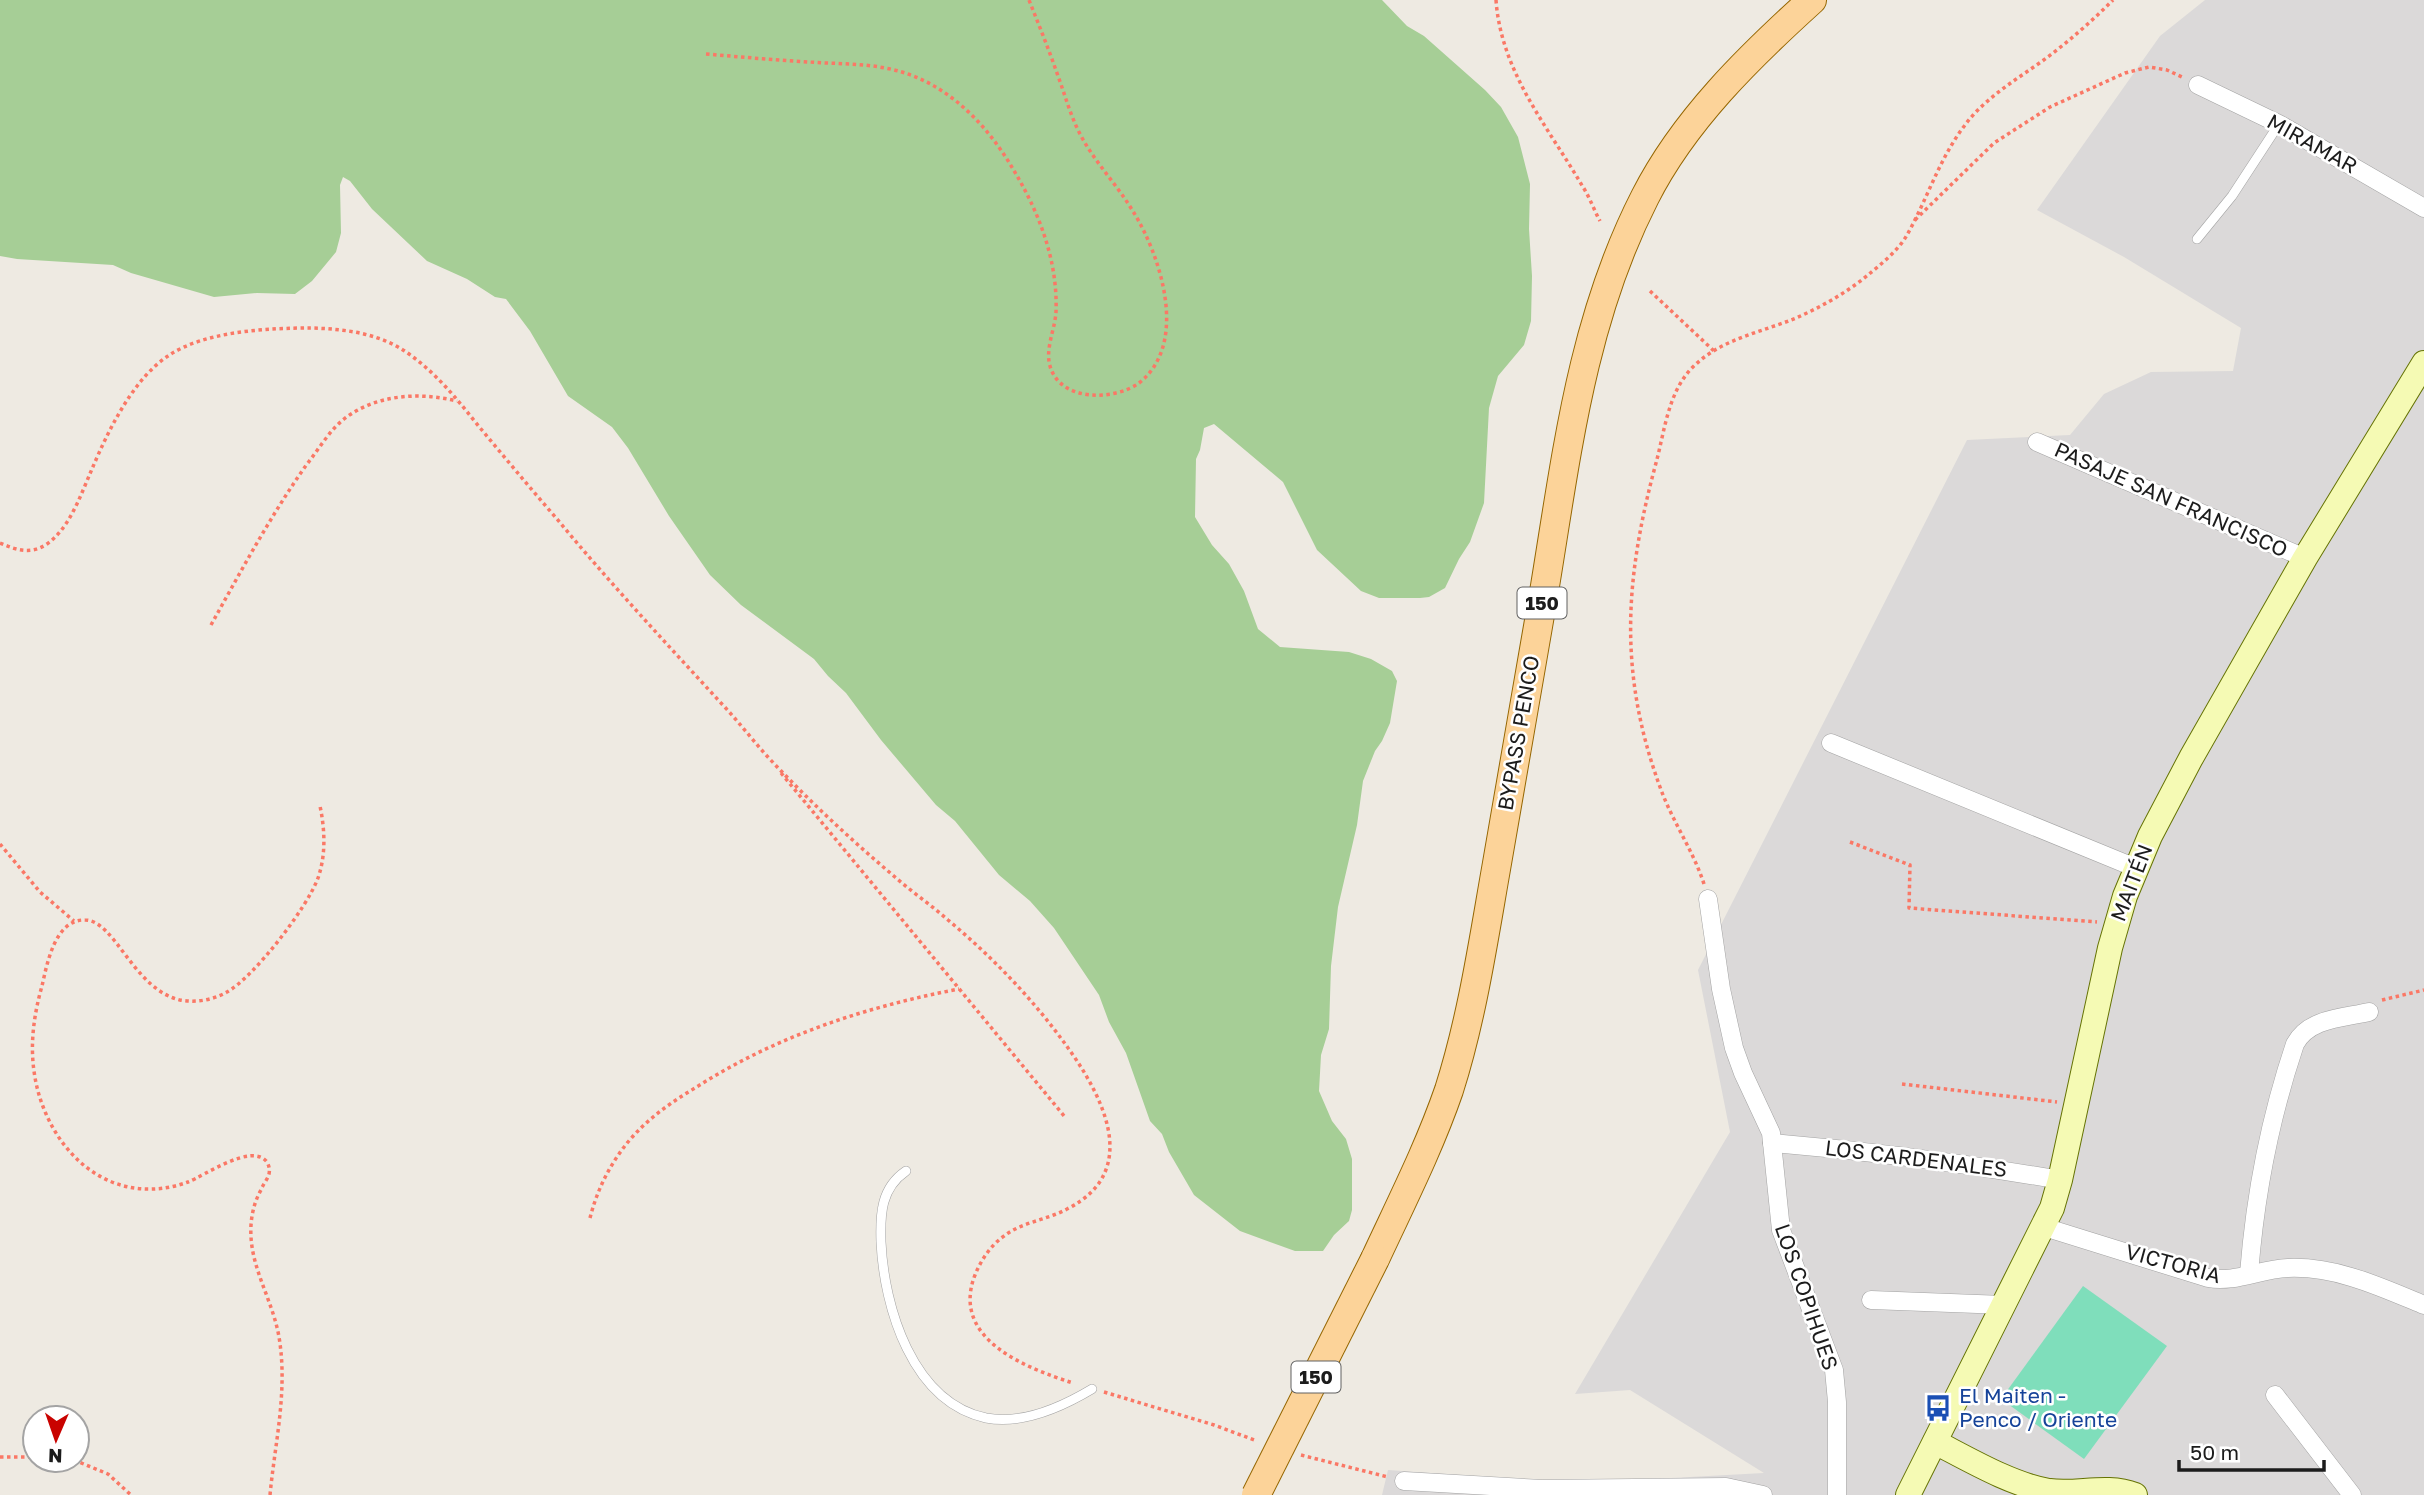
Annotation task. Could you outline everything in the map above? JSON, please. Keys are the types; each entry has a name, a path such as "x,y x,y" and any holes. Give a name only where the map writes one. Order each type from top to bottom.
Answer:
{"main road":[{"name":"BYPASS PENCO","path":"1256,1495 1376,1259 1432,1136 1464,1037 1479,970 1546,582 1565,454 1607,283 1647,193 1677,145 1730,81 1812,0"},
{"name":"MAITÉN","path":"1908,1495 2044,1227 2060,1180 2116,924 2136,868 2191,758 2305,558 2424,363"},
{"path":"1935,1442 2005,1476 2039,1489 2112,1489 2135,1495"}],"street":[{"name":"MIRAMAR","path":"2198,85 2279,124 2424,208"},
{"name":"PASAJE SAN FRANCISCO","path":"2037,442 2305,558"},
{"path":"1831,743 2136,868"},
{"name":"LOS COPIHUES","path":"1709,899 1721,989 1734,1048 1768,1124 1780,1230 1833,1370 1837,1402 1837,1495"},
{"path":"2249,1274 2253,1223 2262,1169 2295,1044 2304,1031 2317,1024 2369,1012"},
{"name":"LOS CARDENALES","path":"1772,1143 1901,1155 2060,1180"},
{"name":"VICTORIA","path":"2044,1227 2208,1278 2229,1280 2287,1268 2317,1270 2353,1277 2424,1305"},
{"path":"1871,1300 2004,1305"},
{"path":"2275,1395 2352,1495"},
{"path":"1404,1481 1542,1489 1709,1486 1743,1489 1763,1495"}],"lane":[{"path":"2197,239 2232,196 2279,124"},
{"path":"906,1171 888,1188 882,1206 884,1275 900,1334 909,1353 932,1384 971,1413 1001,1419 1046,1411 1092,1389"}],"path":[{"path":"706,54 888,68 920,79 959,103 986,130 1012,167 1027,193 1042,230 1054,270 1056,292 1056,314 1049,357 1053,373 1073,390 1096,396 1118,393 1145,377 1163,346 1166,315 1162,278 1155,256 1134,212 1094,158 1074,121 1029,0"},
{"path":"1496,0 1502,38 1516,76 1586,191 1600,221"},
{"path":"1709,899 1700,871 1672,815 1650,757 1635,695 1629,633 1634,564 1645,505 1662,433 1683,379 1691,368 1714,351 1818,307 1842,294 1886,258 1906,238 1943,157 1975,113 1993,96 2071,38 2113,0"},
{"path":"1913,222 1994,143 2050,107 2125,73 2149,67 2167,70 2198,85"},
{"path":"1650,291 1714,351"},
{"path":"0,543 29,551 51,541 76,504 115,422 145,376 167,356 194,343 235,334 289,328 360,332 378,337 411,354 459,402 590,559 764,753 1065,1117"},
{"path":"211,625 282,503 333,429 357,411 384,400 421,396 459,402"},
{"path":"764,753 852,840 948,919 1002,969 1086,1072 1106,1117 1108,1160 1101,1180 1068,1209 1004,1235 978,1266 970,1293 973,1318 979,1328 1001,1351 1033,1368 1259,1442"},
{"path":"270,1495 283,1403 283,1368 279,1334 253,1256 251,1230 254,1207 269,1177 269,1166 257,1156 239,1159 188,1182 164,1188 139,1189 106,1180 91,1172 66,1149 49,1121 34,1072 33,1033 40,992 53,949 62,929 74,921 88,920 102,925 125,957 158,991 181,1000 206,1000 229,992 276,943 311,894 324,850 320,806"},
{"path":"1850,842 1910,865 1909,908 2116,924"},
{"path":"0,844 40,892 74,921"},
{"path":"590,1218 606,1174 628,1142 655,1115 708,1080 768,1048 835,1020 876,1007 960,989"},
{"path":"2369,1012 2372,1003 2424,990"},
{"path":"1902,1083 2076,1104"},
{"path":"1294,1453 1404,1481"},
{"path":"0,1457 21,1457"},
{"path":"91,1467 108,1474 131,1495"}],"shaded area":[{"path":"2205,0 2424,0 2424,1495 1382,1495 1388,1470 1578,1483 1764,1473 1630,1390 1575,1394 1730,1132 1698,970 1967,440 2070,435 2104,394 2151,372 2233,371 2241,328 2124,257 2037,210 2160,36"}],"green space":[{"path":"0,0 1382,0 1407,26 1424,36 1485,90 1501,107 1518,137 1530,184 1531,321 1524,345 1498,376 1489,408 1484,503 1470,542 1445,588 1429,597 1420,598 1379,598 1361,591 1317,550 1283,482 1214,424 1204,428 1196,459 1195,517 1212,545 1229,564 1244,591 1258,629 1280,647 1349,652 1371,659 1392,671 1397,681 1390,723 1363,781 1357,825 1338,907 1331,966 1329,1029 1321,1055 1319,1091 1332,1121 1346,1139 1352,1159 1352,1210 1349,1221 1334,1235 1323,1251 1295,1251 1240,1231 1194,1195 1169,1152 1162,1134 1150,1121 1126,1053 1109,1022 1099,995 1054,928 1030,901 999,875 955,821 936,805 881,740 846,693 814,659 741,605 710,575 669,516 628,448 612,427 568,396 530,331 506,299 495,297 467,279 427,261 372,209 350,181 343,177 340,185 341,233 336,252 312,281 295,294 257,293 214,297 131,273 113,265 0,256"},
{"path":"2083,1286 2167,1346 2084,1459 2001,1399"}],"place":[{"name":"El Maiten - Penco / Oriente","path":"1938,1408"}]}
